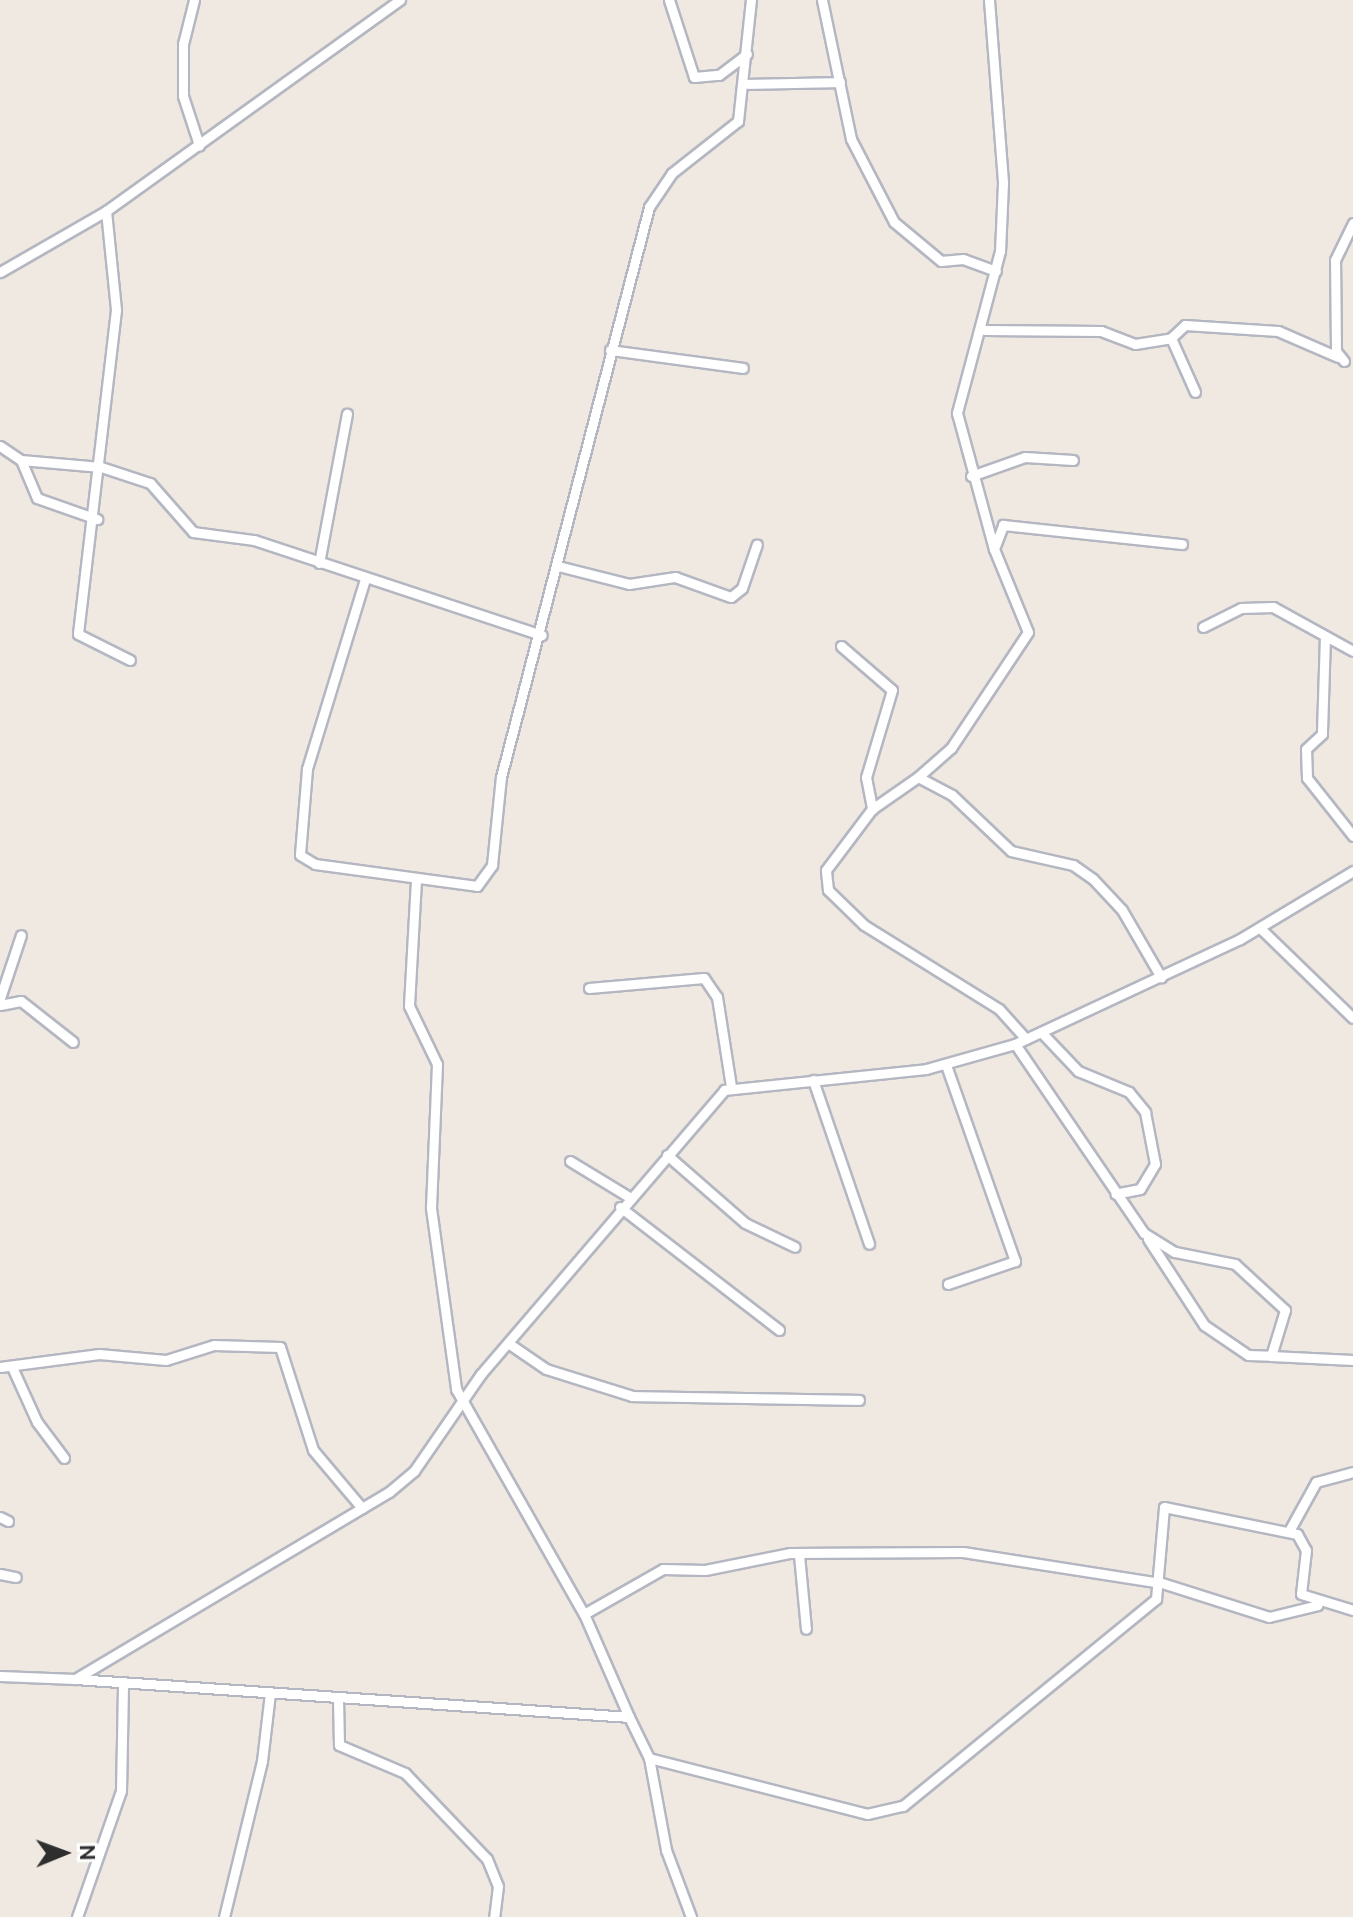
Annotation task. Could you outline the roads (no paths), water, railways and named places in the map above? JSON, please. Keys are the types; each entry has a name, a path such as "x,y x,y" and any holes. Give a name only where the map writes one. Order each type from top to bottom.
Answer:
{"street":[{"path":"194,0 183,44 183,96 199,145"},
{"path":"0,272 106,211 400,0"},
{"path":"669,0 694,77 719,75 747,54"},
{"path":"365,579 307,769 300,855 315,864 477,886 486,879 501,777 542,635 610,350 654,197 694,153 738,121 748,84 751,0"},
{"path":"822,0 851,139 899,228 941,261 963,259 996,271"},
{"path":"989,0 1003,196 996,271 985,330 958,395 971,476 984,524 1028,632 959,738 918,777 872,809 826,870 828,890 864,925 999,1009 1026,1039"},
{"path":"748,84 840,82"},
{"path":"106,211 117,301 97,519 78,634 130,660"},
{"path":"985,330 1101,331 1135,344 1171,338 1185,325 1278,331 1341,359 1335,260 1353,223"},
{"path":"1171,338 1195,392"},
{"path":"610,350 743,368"},
{"path":"319,563 347,414"},
{"path":"0,446 21,460 101,467 150,483 190,531 254,540 542,635"},
{"path":"971,476 1025,457 1073,460"},
{"path":"21,460 37,498 97,519"},
{"path":"984,524 1182,544"},
{"path":"994,549 1003,525"},
{"path":"558,566 629,584 675,577 731,597 742,588 757,544"},
{"path":"1203,627 1262,606 1353,651"},
{"path":"1325,636 1322,734 1306,749 1307,778 1353,836"},
{"path":"841,646 892,690 866,777 872,809"},
{"path":"918,777 952,795 1011,851 1073,865 1093,879 1122,910 1161,977"},
{"path":"75,1679 362,1508 414,1471 460,1401 620,1207 731,1086 946,1065 1015,1044 1260,928 1353,871"},
{"path":"416,880 409,1006 437,1064 431,1208 460,1401 584,1614 649,1758 666,1850 691,1917"},
{"path":"1260,928 1353,1018"},
{"path":"0,998 21,935"},
{"path":"589,988 704,978 717,997 731,1086"},
{"path":"0,1005 21,1001 73,1042"},
{"path":"1041,1032 1078,1071 1129,1092 1145,1112 1155,1164 1140,1189 1115,1194"},
{"path":"1015,1044 1204,1325 1248,1355 1353,1360"},
{"path":"946,1065 1015,1261 948,1284"},
{"path":"813,1080 869,1244"},
{"path":"667,1155 745,1223 795,1247"},
{"path":"570,1161 629,1197"},
{"path":"620,1207 779,1330"},
{"path":"1144,1233 1175,1252 1235,1264 1285,1310 1271,1356"},
{"path":"508,1343 546,1369 632,1396 859,1400"},
{"path":"0,1367 99,1354 166,1360 214,1345 280,1347 313,1450 362,1508"},
{"path":"12,1367 37,1422 64,1458"},
{"path":"1289,1531 1316,1482 1353,1472"},
{"path":"649,1758 762,1792 882,1815 934,1785 1140,1614 1162,1583 1164,1507 1289,1531 1305,1542 1301,1594 1318,1605"},
{"path":"584,1614 663,1569 799,1555 963,1552 1162,1583 1269,1617 1318,1605 1353,1610"},
{"path":"799,1555 806,1629"},
{"path":"0,1574 16,1577"},
{"path":"0,1676 629,1717"},
{"path":"77,1917 121,1791 123,1683"},
{"path":"224,1917 262,1761 270,1693"},
{"path":"338,1698 339,1745 405,1773 487,1859 498,1886 494,1917"}]}
